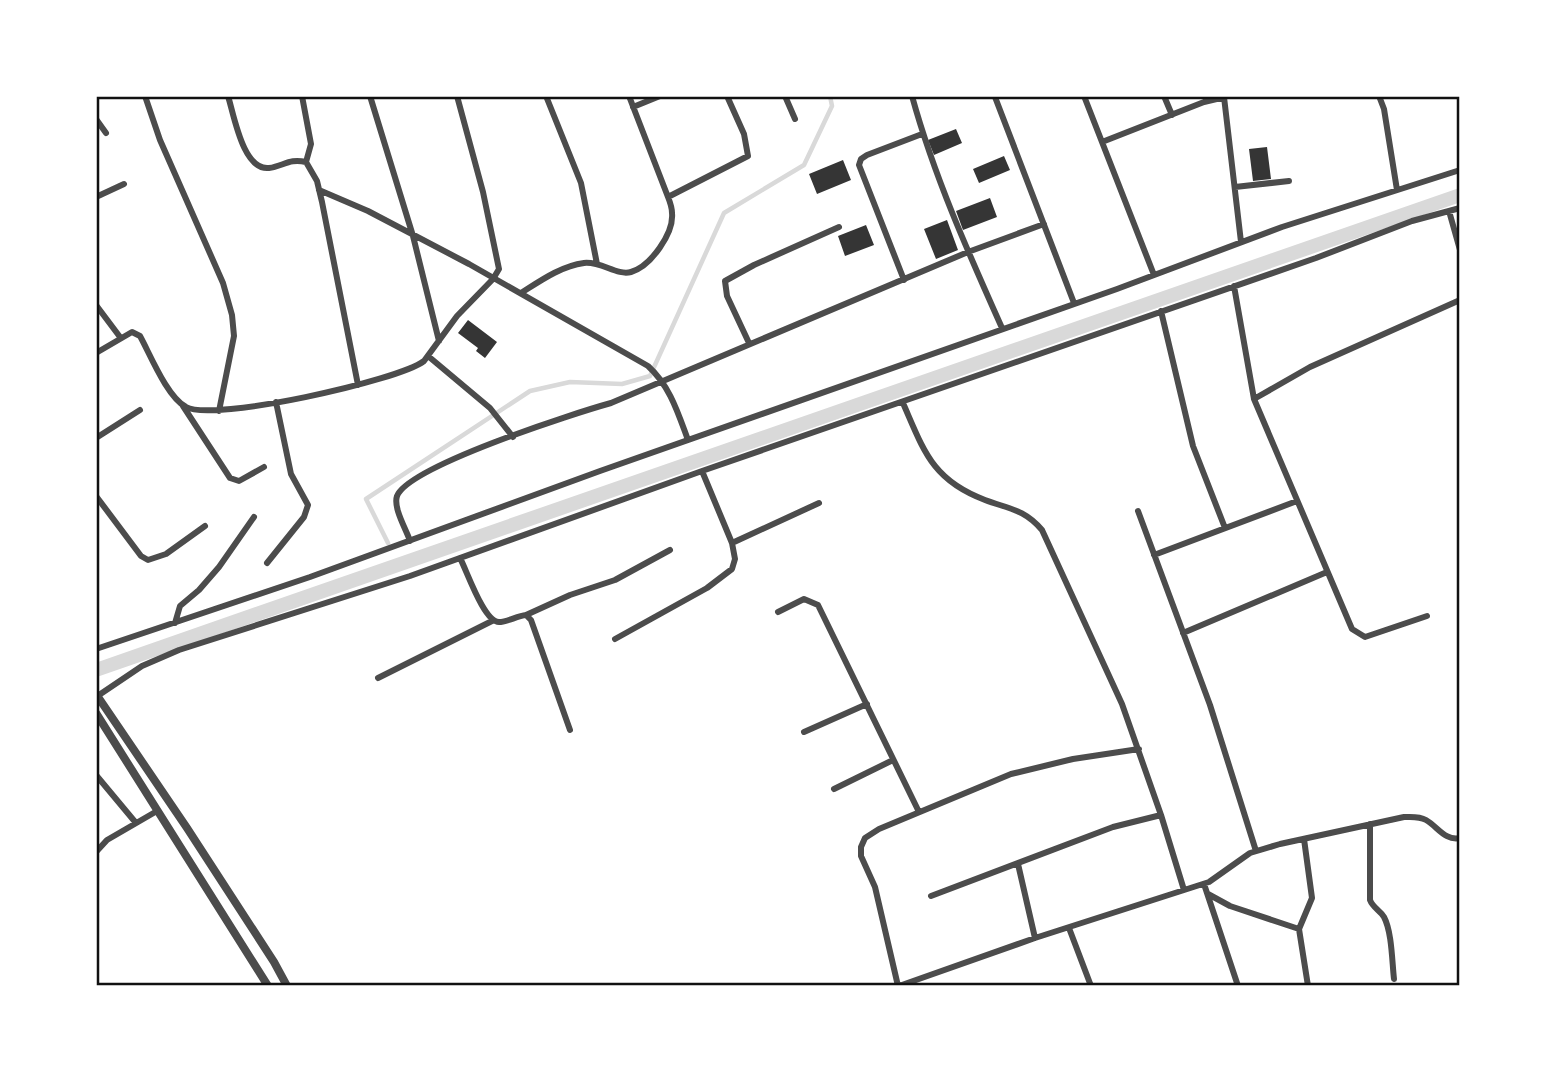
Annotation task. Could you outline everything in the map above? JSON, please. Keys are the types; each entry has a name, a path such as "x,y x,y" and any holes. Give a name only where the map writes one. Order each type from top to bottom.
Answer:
{"street":[{"path":"145,96 160,141 223,283 232,315 234,336 219,411"},
{"path":"228,96 246,152 252,162 268,168 295,159 306,162"},
{"path":"302,96 311,144 306,162 319,190 358,385"},
{"path":"370,96 413,236 439,341"},
{"path":"181,404 198,412 276,402 358,385 418,366 428,356 457,316 493,279 499,269 498,255 457,96"},
{"path":"547,96 580,183 597,264"},
{"path":"521,292 572,266 586,263 631,272 650,259 660,247 671,227 673,214 629,96"},
{"path":"634,107 660,96"},
{"path":"668,197 748,156 744,134 727,96"},
{"path":"785,96 795,119"},
{"path":"912,96 922,134 968,252 1003,328"},
{"path":"995,96 1074,303"},
{"path":"1084,96 1154,275"},
{"path":"1164,96 1172,115"},
{"path":"1379,96 1384,109 1397,190"},
{"path":"1102,142 1225,97 1241,242"},
{"path":"96,119 106,133"},
{"path":"904,280 859,164 867,155 922,134"},
{"path":"96,649 410,541 1282,227 1460,170"},
{"path":"1235,187 1289,181"},
{"path":"96,197 124,184"},
{"path":"319,190 368,211 521,292 546,309 648,366 660,378 672,398 688,440"},
{"path":"287,986 187,828 97,696 142,666 179,650 460,558 702,471 903,403 1316,258 1412,221 1460,208"},
{"path":"1449,211 1460,250"},
{"path":"410,541 396,500 399,492 426,471 577,412 611,403 660,378 749,344 968,252 1044,224"},
{"path":"749,344 727,296 725,281 839,227"},
{"path":"1234,286 1254,399 1352,629 1357,635 1365,637 1427,615"},
{"path":"1254,399 1310,367 1460,300"},
{"path":"96,305 120,337"},
{"path":"1161,312 1193,446 1225,528"},
{"path":"96,353 132,332 139,336 167,386 230,478 240,481 264,467"},
{"path":"428,356 490,408 513,436"},
{"path":"267,563 304,517 308,505 291,474 276,402"},
{"path":"903,403 931,463 940,474 966,492 1012,508 1031,518 1042,530 1122,704 1184,890"},
{"path":"96,438 140,410"},
{"path":"615,639 723,578 732,569 735,559 732,543 702,471"},
{"path":"96,496 141,556 148,560 166,554 205,526"},
{"path":"1154,555 1297,501"},
{"path":"732,543 819,503"},
{"path":"1138,511 1210,705 1256,852"},
{"path":"175,623 180,606 200,590 254,517"},
{"path":"460,558 484,612 492,621 501,623 615,580 670,550"},
{"path":"1183,633 1327,572"},
{"path":"778,612 804,599 818,605 919,812"},
{"path":"526,615 535,627 570,730"},
{"path":"378,678 492,621"},
{"path":"804,732 867,704"},
{"path":"96,713 268,986"},
{"path":"1139,749 1073,759 1011,774 879,829 865,838 861,847 864,865 875,887 899,986 1204,884 1216,878 1243,856 1304,839 1404,817 1426,820 1445,836 1460,838"},
{"path":"834,789 893,760"},
{"path":"96,775 136,823"},
{"path":"96,852 107,840 158,811"},
{"path":"931,895 1113,827 1161,815"},
{"path":"1370,824 1370,900 1372,907 1384,917 1387,925 1394,979"},
{"path":"1304,839 1312,898 1299,929 1308,986"},
{"path":"1018,864 1035,939"},
{"path":"1204,884 1238,986"},
{"path":"1208,894 1230,906 1299,929"},
{"path":"1069,928 1091,986"}],"building":[{"path":"956,129 962,143 934,155 928,140"},
{"path":"1267,147 1271,179 1253,181 1249,149"},
{"path":"1004,156 1010,170 979,183 973,169"},
{"path":"843,160 851,180 817,194 809,174"},
{"path":"990,198 997,217 963,230 956,211"},
{"path":"947,220 958,250 936,259 924,229"},
{"path":"866,225 874,245 845,256 838,236"},
{"path":"468,320 497,342 485,358 476,351 478,348 458,333"}],"waterway":[{"path":"388,543 366,499 530,391 570,382 622,384 650,376 724,213 804,165 832,106 830,96"},
{"path":"96,670 1460,195"}]}
